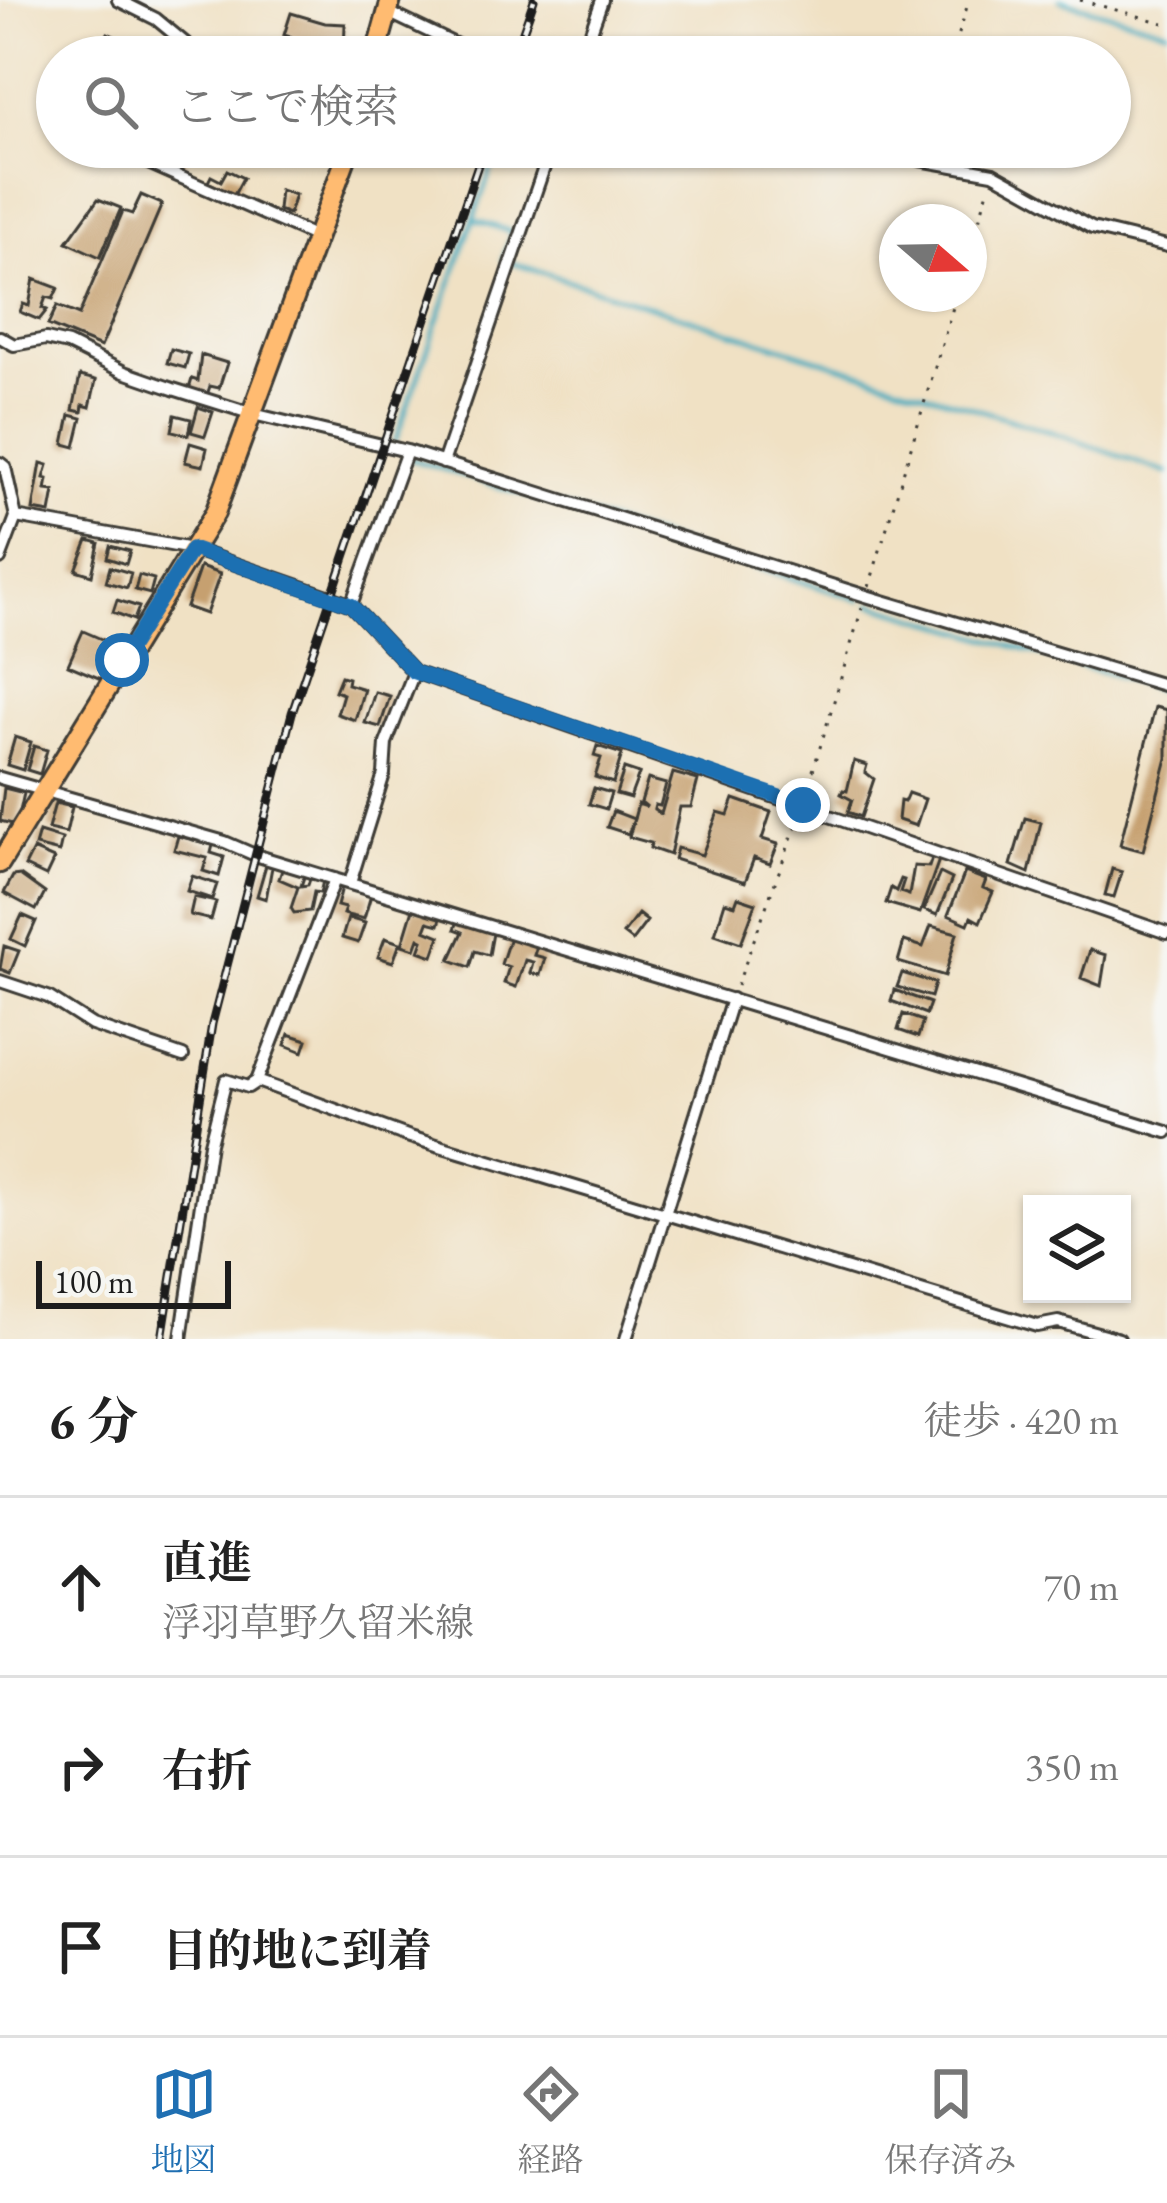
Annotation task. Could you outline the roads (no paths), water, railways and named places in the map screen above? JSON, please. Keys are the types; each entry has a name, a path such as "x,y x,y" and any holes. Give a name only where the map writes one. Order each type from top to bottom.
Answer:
{"main road":[{"path":"381,36 390,6"},
{"path":"0,863 215,513 342,168"}],"street":[{"path":"118,0 156,19 177,36"},
{"path":"589,36 602,0"},
{"path":"390,6 442,36"},
{"path":"159,168 316,237"},
{"path":"443,463 544,168"},
{"path":"965,168 993,173 1092,228 1167,246"},
{"path":"0,337 14,345 46,339 68,344 124,372 253,413 407,451 1167,686"},
{"path":"351,605 407,451"},
{"path":"0,463 16,517 0,559"},
{"path":"16,517 192,549 351,605 414,672 1167,933"},
{"path":"350,883 384,774 386,743 414,672"},
{"path":"0,778 225,842 1167,1132"},
{"path":"182,1339 210,1143 226,1080 248,1088 256,1081 335,879"},
{"path":"0,981 48,997 92,1025 183,1056"},
{"path":"626,1339 733,999"},
{"path":"256,1081 410,1137 1037,1326 1058,1322 1119,1339"}],"waterway":[{"path":"1060,0 1167,30"},
{"path":"395,442 492,168"},
{"path":"475,220 512,232 503,260 1167,473"},
{"path":"410,459 860,600"},
{"path":"871,604 1167,692"}],"railway":[{"path":"521,36 534,0"},
{"path":"162,1339 212,1024 292,713 477,168"}]}
